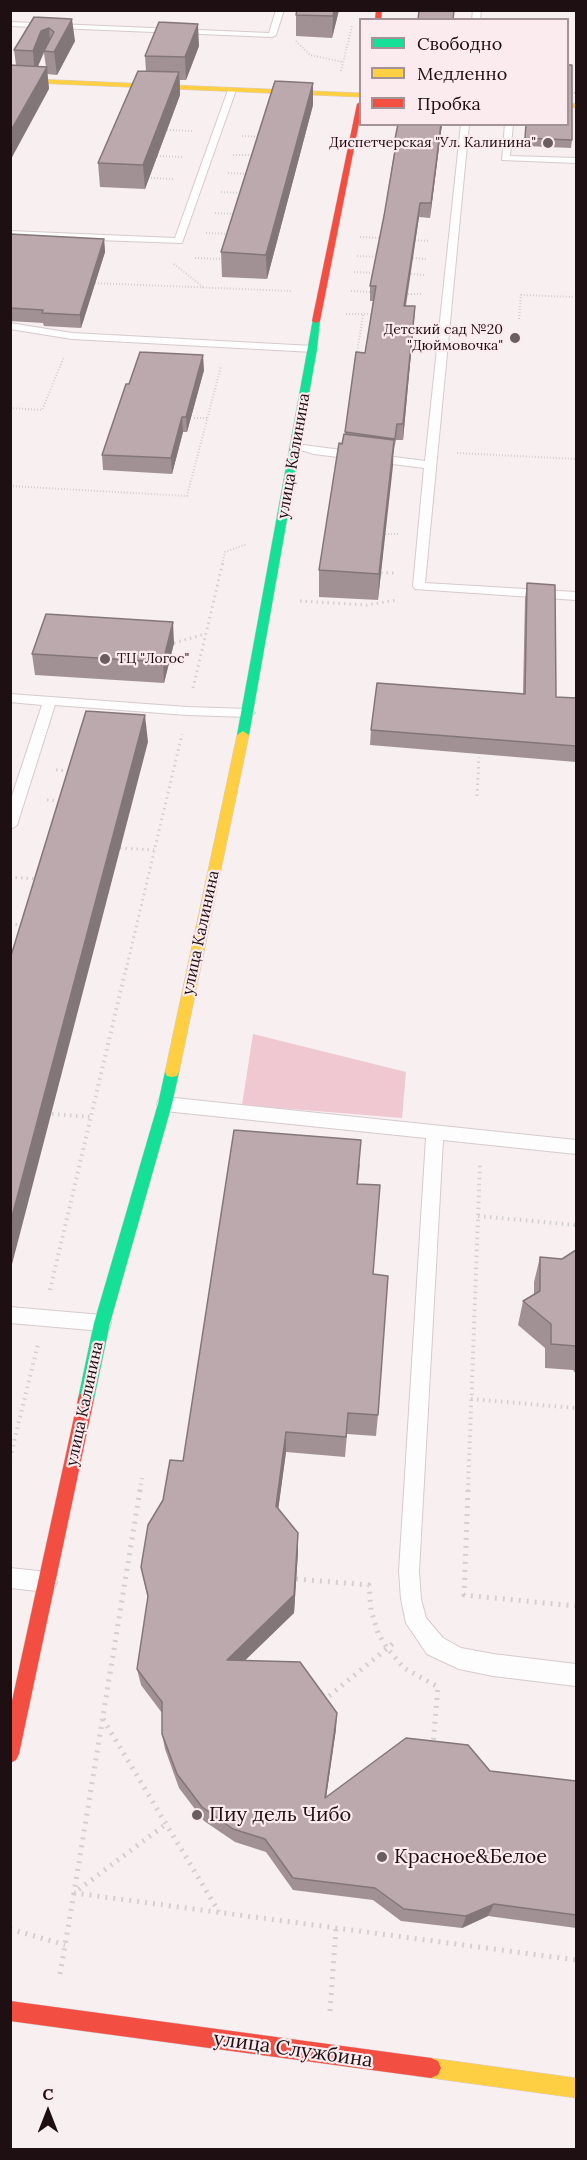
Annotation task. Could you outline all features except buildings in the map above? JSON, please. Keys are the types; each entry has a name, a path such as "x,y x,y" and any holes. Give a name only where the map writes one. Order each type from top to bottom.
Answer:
{"street":[{"path":"10,80 39,76 232,90 359,95"},
{"name":"улица Калинина","path":"10,1754 102,1323 165,1104 248,713 313,349 318,303 359,109"},
{"name":"улица Службина","path":"10,2011 576,2088"}],"lane":[{"path":"10,24 272,35 280,10"},
{"path":"10,234 179,241 232,90"},
{"path":"465,126 419,586 576,596"},
{"path":"509,126 505,158 576,161"},
{"path":"10,326 72,336 313,349"},
{"path":"296,447 430,465"},
{"path":"10,698 187,711 248,713"},
{"path":"10,825 50,701"},
{"path":"165,1104 576,1147"},
{"path":"435,1134 409,1571 411,1599 417,1623 435,1646 459,1658 494,1665 576,1675"},
{"path":"10,1316 102,1323"},
{"path":"10,1578 47,1582"}],"path":[{"path":"272,35 300,43 310,56 343,62"},
{"path":"179,241 172,262 205,288"},
{"path":"174,258 227,260"},
{"path":"291,292 306,292 303,302 329,303 327,313 375,314"},
{"path":"519,320 521,295 576,297"},
{"path":"363,315 357,352 369,353"},
{"path":"360,332 370,332"},
{"path":"10,408 42,410 72,336"},
{"path":"10,486 187,496 226,346"},
{"path":"194,418 207,418"},
{"path":"431,451 576,459"},
{"path":"10,1458 225,552 246,544 249,533"},
{"path":"174,643 206,634"},
{"path":"477,796 479,757"},
{"path":"120,848 154,850"},
{"path":"10,877 47,879"},
{"path":"10,924 33,926"},
{"path":"52,1113 92,1117"},
{"path":"480,1138 464,1595 576,1606"},
{"path":"478,1216 576,1225"},
{"path":"471,1399 576,1408"},
{"path":"10,1929 65,1945 142,1478"},
{"path":"297,1579 369,1585 371,1610 378,1633 387,1648 404,1668 438,1687 432,1756"},
{"path":"318,1705 417,1623"},
{"path":"103,1719 220,1912"},
{"path":"74,1893 166,1824"},
{"path":"74,1893 576,1960"},
{"path":"331,1983 336,1928"}],"shaded area":[{"path":"253,1034 406,1072 402,1118 242,1105"}],"traffic: fast":[{"path":"243,735 313,349 316,321"},
{"path":"86,1399 102,1323 165,1104 172,1072"}],"traffic: slow":[{"path":"10,80 359,95"},
{"path":"569,105 576,106"},
{"path":"172,1072 243,735"},
{"path":"431,2068 576,2088"}],"traffic: jam":[{"path":"378,18 379,10"},
{"path":"316,321 359,109"},
{"path":"10,1754 86,1399"},
{"path":"10,2011 431,2068"}],"place":[{"name":"Диспетчерская \"Ул. Калинина\"","path":"548,143"},
{"name":"Детский сад №20 \"Дюймовочка\"","path":"515,338"},
{"name":"ТЦ \"Логос\"","path":"105,659"},
{"name":"Пиу дель Чибо","path":"197,1815"},
{"name":"Красное&Белое","path":"382,1857"}]}
